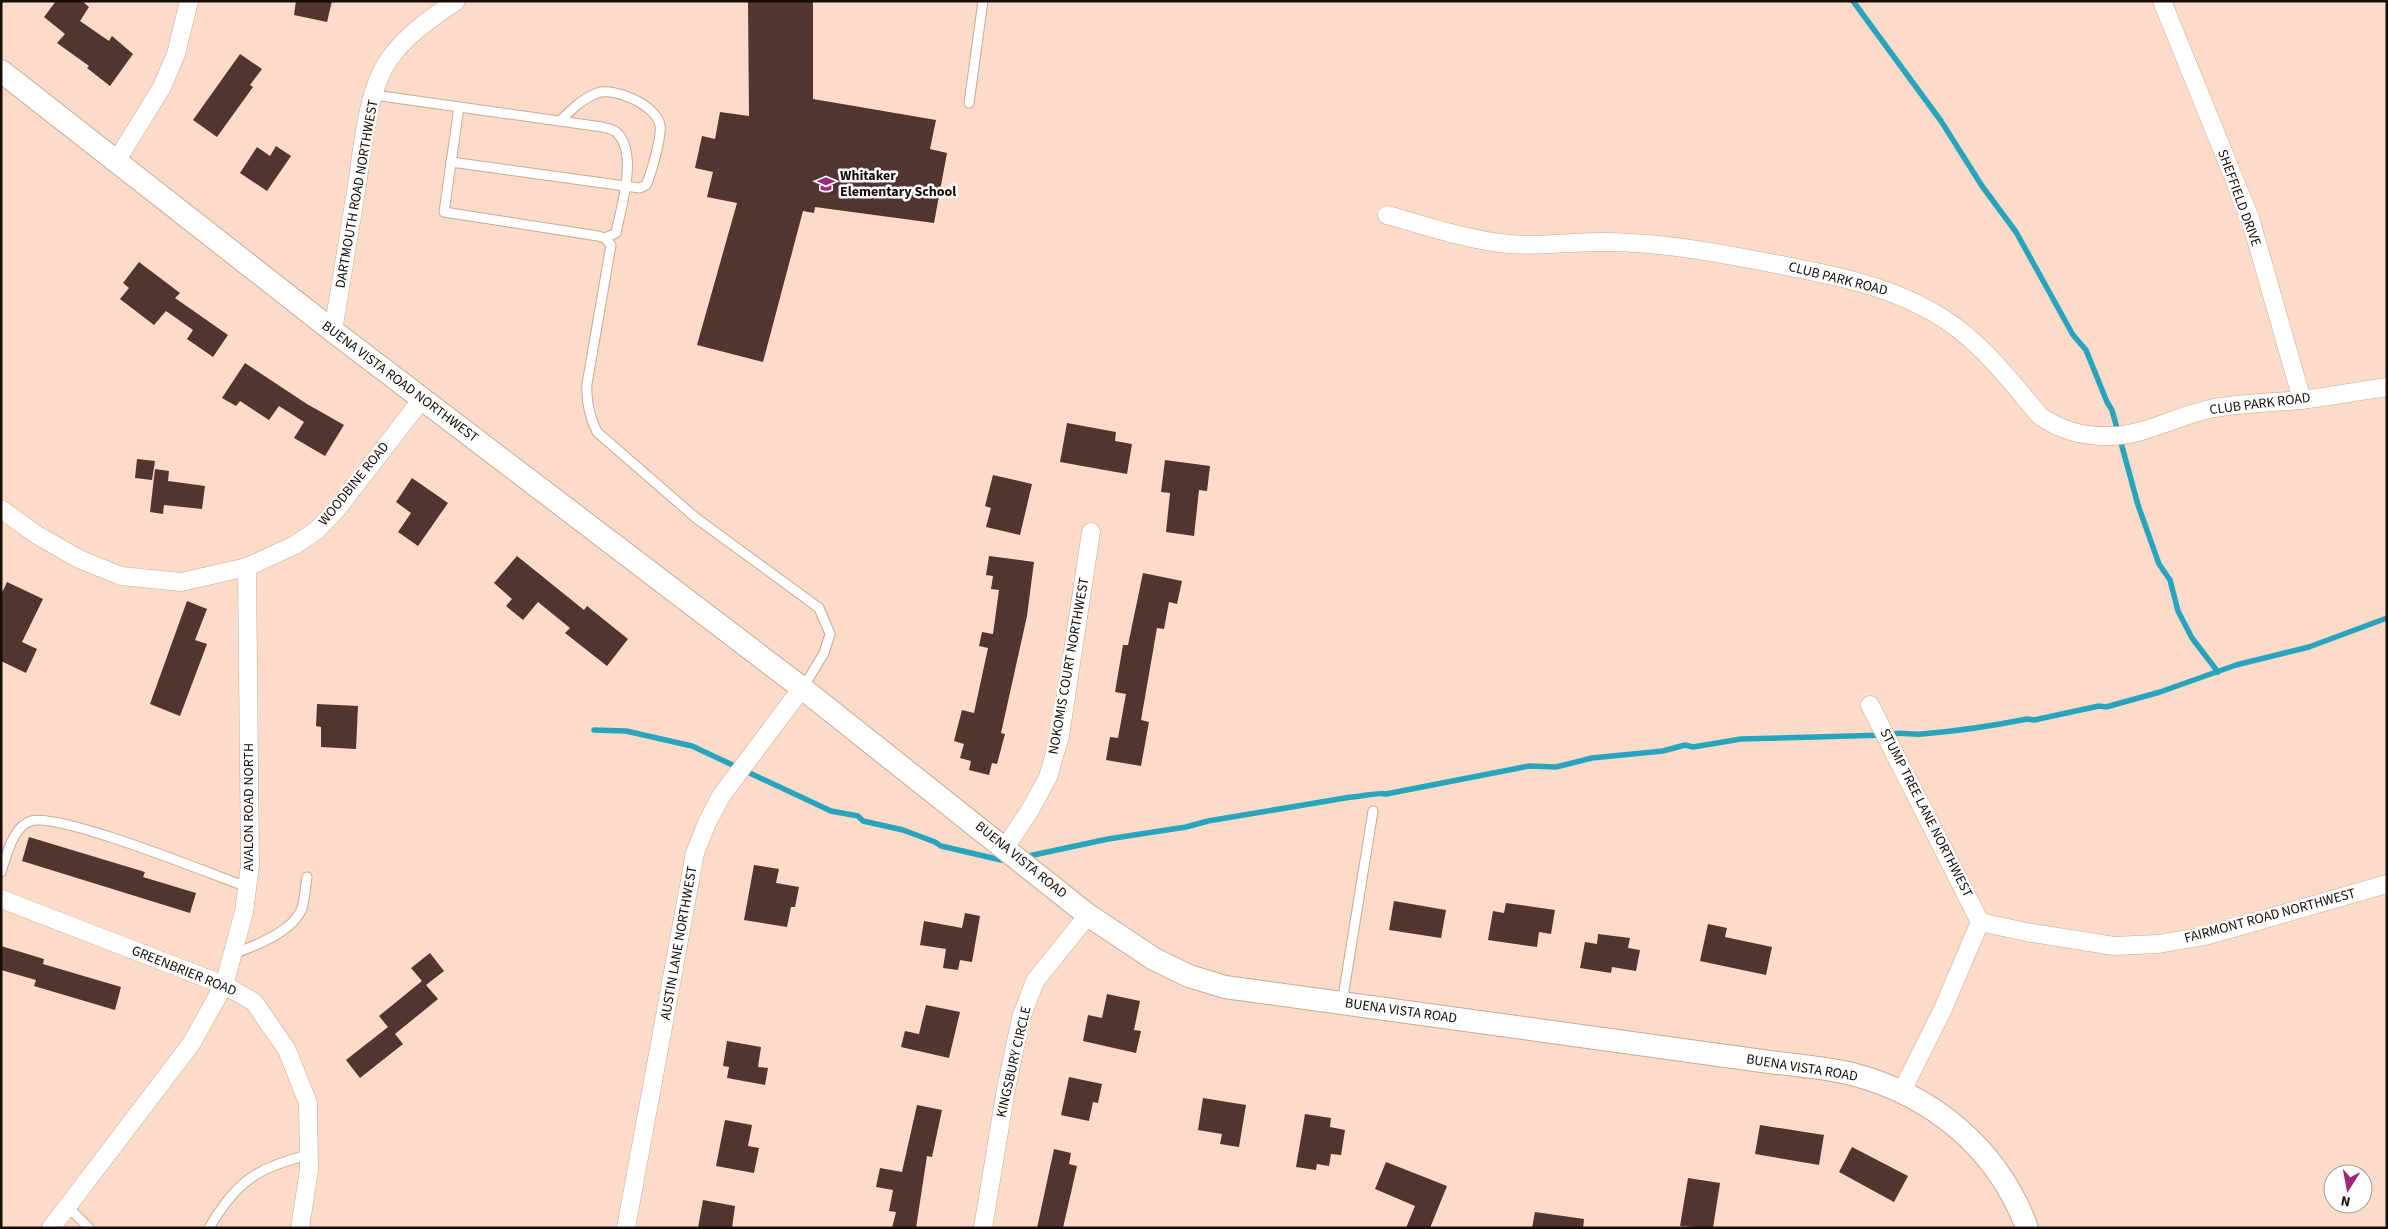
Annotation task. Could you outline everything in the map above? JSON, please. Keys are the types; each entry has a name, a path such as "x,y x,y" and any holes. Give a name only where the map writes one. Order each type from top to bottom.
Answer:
{"street":[{"path":"117,160 162,87 176,54 189,1"},
{"name":"DARTMOUTH ROAD NORTHWEST","path":"333,332 363,145 374,95 382,72 391,57 408,38 456,1"},
{"name":"SHEFFIELD DRIVE","path":"2162,1 2250,218 2302,400"},
{"name":"BUENA VISTA ROAD NORTHWEST","path":"1,70 333,332 802,688"},
{"name":"CLUB PARK ROAD","path":"1387,215 1466,236 1508,244 1541,245 1609,242 1651,244 1710,252 1826,274 1876,286 1907,299 1944,319 1971,339 2040,416 2053,425 2069,431 2111,436 2136,432 2209,409 2302,400 2387,387"},
{"name":"WOODBINE ROAD","path":"1,508 37,535 79,558 121,576 181,582 247,567 295,545 317,530 338,509 422,399"},
{"name":"NOKOMIS COURT NORTHWEST","path":"1006,848 1048,777 1060,736 1092,532"},
{"name":"AVALON ROAD NORTH","path":"51,1228 191,1044 224,985 244,912 250,865 247,567"},
{"name":"BUENA VISTA ROAD","path":"802,688 1088,914 1154,959 1189,976 1225,987 1850,1074 1902,1091 1958,1128 1988,1158 2008,1186 2026,1228"},
{"name":"AUSTIN LANE NORTHWEST","path":"626,1228 695,854 707,823 721,796 802,688"},
{"name":"STUMP TREE LANE NORTHWEST","path":"1870,705 1980,922"},
{"name":"FAIRMONT ROAD NORTHWEST","path":"1980,922 2026,932 2114,946 2158,944 2205,936 2387,884"},
{"name":"GREENBRIER ROAD","path":"1,899 224,985 254,1002 287,1050 308,1103 309,1170 300,1228"},
{"name":"KINGSBURY CIRCLE","path":"983,1228 1006,1089 1021,1018 1035,981 1088,914"},
{"path":"1902,1091 1943,1009 1980,922"}],"lane":[{"path":"969,103 983,1"},
{"path":"451,162 640,188 646,185 651,175 660,126 655,113 630,96 598,92 578,104 560,121"},
{"path":"374,95 602,127 616,132 626,145 628,165 616,233 604,238 444,212 459,107"},
{"path":"604,238 611,245 587,384 586,400 589,416 597,432 696,518 819,608 830,634 824,653 802,688"},
{"path":"1342,1003 1373,811"},
{"path":"1,872 19,829 31,821 49,820 85,829 247,887"},
{"path":"232,954 260,945 291,922 301,909 307,877"},
{"path":"208,1228 223,1204 232,1194 259,1172 276,1163 308,1155"},
{"path":"67,1206 89,1228"}],"building":[{"path":"56,1 82,1 89,7 80,21 109,41 112,36 133,54 110,86 87,68 89,66 57,43 65,34 44,17"},
{"path":"296,1 332,1 327,22 294,15"},
{"name":"Whitaker Elementary School","path":"748,1 813,1 813,99 936,120 930,149 947,153 934,223 815,207 814,213 803,211 763,362 697,345 737,203 707,197 713,172 695,168 702,136 715,139 720,112 749,116"},
{"path":"240,54 262,69 250,85 253,87 217,137 193,120"},
{"path":"276,146 291,156 267,191 240,173 257,147 270,156"},
{"path":"139,262 180,293 175,298 228,335 213,357 187,339 193,330 166,311 154,325 120,299 129,288 123,283"},
{"path":"245,363 307,404 344,425 325,456 294,438 304,422 279,406 269,420 240,401 236,406 222,398"},
{"path":"1067,423 1116,432 1115,441 1132,444 1127,474 1060,462"},
{"path":"137,459 155,461 152,480 135,478"},
{"path":"1165,460 1210,466 1207,491 1199,490 1194,536 1166,532 1170,493 1161,492"},
{"path":"155,469 169,471 168,481 205,486 202,509 164,505 163,514 150,512"},
{"path":"993,475 1032,484 1020,535 986,527 991,508 985,506"},
{"path":"412,478 448,503 418,546 398,532 411,513 396,502"},
{"path":"517,556 584,610 587,606 628,639 607,666 565,633 570,628 538,602 523,620 506,606 512,599 494,583"},
{"path":"989,556 1034,562 1027,616 1001,733 1005,734 997,764 992,763 989,775 969,770 971,761 960,758 964,744 954,741 962,710 974,713 988,648 979,646 982,632 993,634 999,590 991,589 993,576 986,575"},
{"path":"1143,573 1182,581 1177,604 1169,602 1164,629 1157,628 1141,720 1149,722 1141,766 1106,760 1110,737 1118,738 1126,694 1115,692 1123,645 1128,645"},
{"path":"7,582 43,599 22,642 37,649 26,673 1,661 1,595"},
{"path":"187,601 207,609 195,640 207,644 180,716 150,704"},
{"path":"317,704 358,706 356,749 321,747 321,727 316,726"},
{"path":"29,837 145,872 143,877 196,893 190,913 22,861"},
{"path":"754,865 779,869 776,883 799,887 795,907 791,907 787,927 744,920"},
{"path":"1394,901 1446,910 1441,938 1389,930"},
{"path":"1506,903 1555,910 1551,934 1539,932 1537,947 1488,940 1493,911 1504,913"},
{"path":"965,913 980,916 972,962 960,960 958,970 943,968 946,949 920,945 924,921 962,928"},
{"path":"1708,924 1727,928 1725,937 1772,947 1766,975 1700,961"},
{"path":"1598,934 1630,938 1628,948 1640,950 1636,971 1612,967 1611,973 1580,968 1585,942 1597,944"},
{"path":"1,946 44,959 43,964 121,987 115,1010 34,986 36,980 1,970"},
{"path":"430,953 444,971 426,985 438,999 395,1034 403,1044 360,1078 346,1060 388,1027 379,1016 422,981 411,968"},
{"path":"1107,994 1140,1001 1134,1030 1141,1031 1136,1053 1083,1041 1088,1015 1102,1018"},
{"path":"926,1005 960,1012 949,1058 901,1047 905,1031 919,1034"},
{"path":"727,1041 761,1047 758,1067 768,1068 765,1085 727,1078 729,1067 723,1066"},
{"path":"1069,1077 1102,1084 1098,1103 1093,1102 1089,1121 1061,1115"},
{"path":"1203,1098 1246,1105 1239,1147 1220,1144 1222,1134 1198,1130"},
{"path":"917,1105 942,1110 932,1157 927,1156 916,1228 892,1228 896,1212 889,1211 893,1190 876,1187 880,1168 902,1172"},
{"path":"1305,1114 1331,1118 1330,1127 1345,1130 1341,1155 1331,1154 1329,1166 1317,1164 1316,1170 1296,1167"},
{"path":"725,1120 752,1125 748,1146 759,1148 754,1173 716,1166"},
{"path":"1760,1125 1824,1135 1819,1165 1755,1154"},
{"path":"1852,1147 1908,1176 1894,1202 1839,1172"},
{"path":"1054,1149 1071,1153 1069,1164 1077,1166 1063,1228 1037,1228"},
{"path":"1386,1162 1447,1186 1430,1228 1406,1228 1415,1206 1375,1189"},
{"path":"1688,1178 1720,1183 1713,1228 1680,1226"},
{"path":"703,1200 735,1206 732,1228 698,1228"},
{"path":"1535,1212 1584,1219 1583,1228 1532,1228"}],"waterway":[{"path":"1853,1 1941,121 1982,186 2016,232 2073,335 2086,350 2112,410 2138,505 2159,564 2170,580 2178,611 2192,638 2218,672"},
{"path":"1024,857 1108,839 1351,797 1386,794 1529,766 1556,767 1592,758 1663,751 1685,745 1693,747 1741,739 1887,735 1895,733 1922,734 1975,728 2027,719 2034,720 2099,706 2106,707 2160,692 2236,665 2309,647 2387,618"},
{"path":"594,730 626,731 692,746 831,811 858,816 863,821 903,830 941,846 1001,860 1007,859"}],"place":[{"name":"Whitaker Elementary School","path":"826,184"}]}
